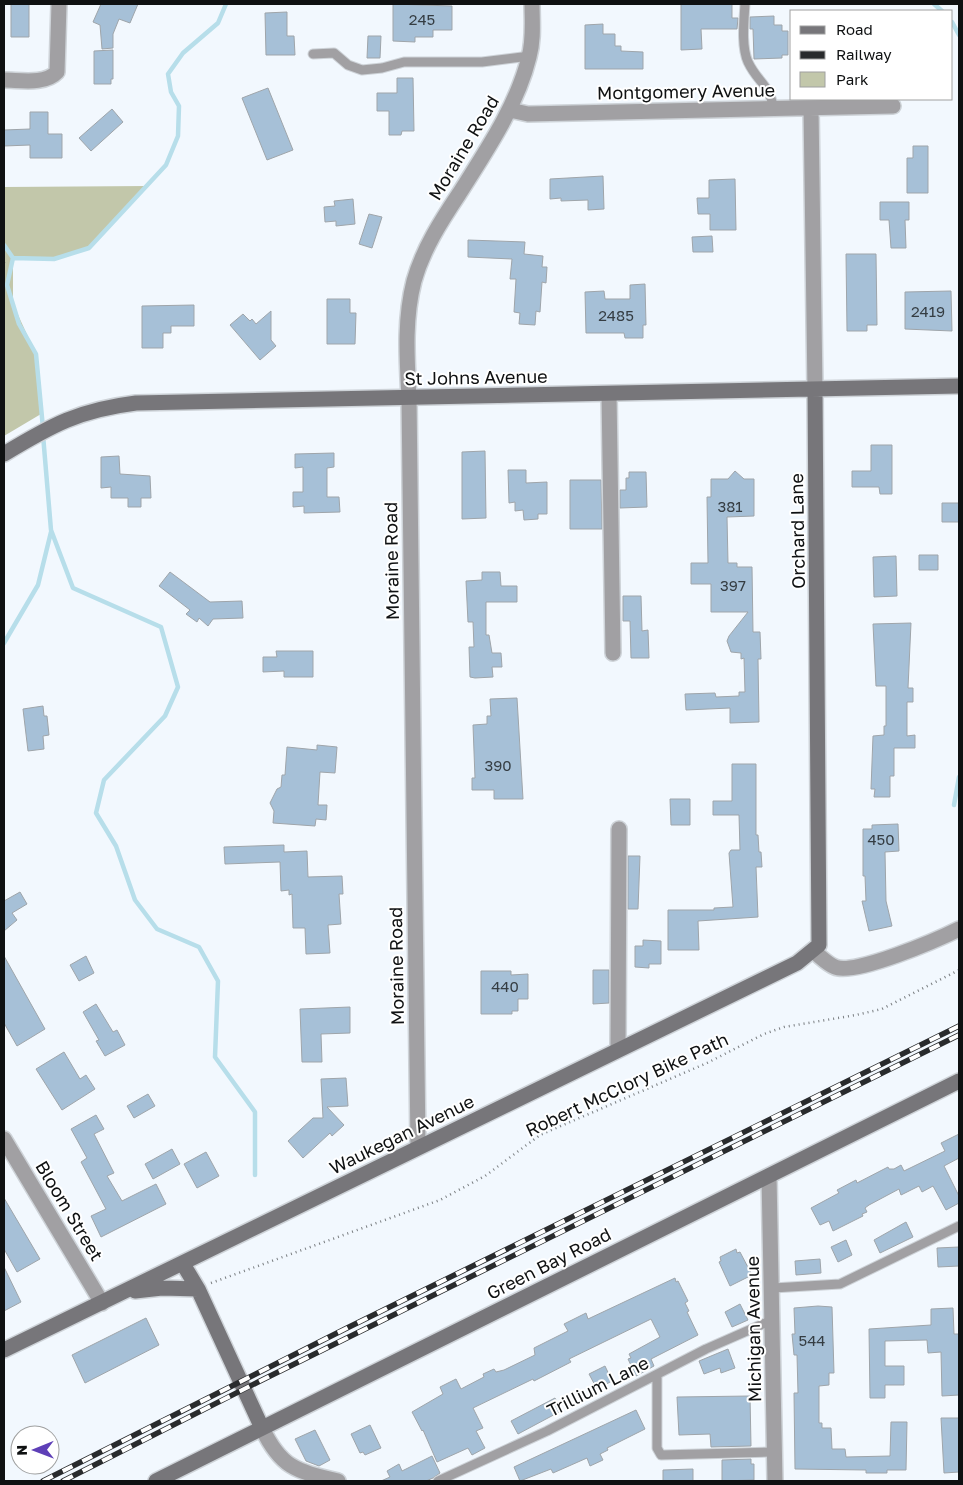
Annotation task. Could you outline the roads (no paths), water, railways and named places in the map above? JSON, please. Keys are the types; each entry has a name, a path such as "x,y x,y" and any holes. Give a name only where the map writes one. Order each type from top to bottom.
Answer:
{"street":[{"path":"4,80 42,80 54,76 58,72 59,4"},
{"name":"Moraine Road","path":"418,1147 409,398 406,348 408,316 414,281 436,230 510,110 530,56 533,34 532,4"},
{"name":"Montgomery Avenue","path":"510,110 528,114 893,106"},
{"name":"Orchard Lane","path":"811,108 820,940 814,951"},
{"name":"St Johns Avenue","path":"4,454 60,422 81,413 103,407 136,403 959,386"},
{"path":"610,394 613,653"},
{"path":"618,1049 619,829"},
{"path":"814,951 836,968 852,969 870,964 959,929"},
{"name":"Waukegan Avenue","path":"4,1350 183,1264 418,1147 493,1113 618,1049 797,963 814,951"},
{"name":"Green Bay Road","path":"156,1481 959,1081"},
{"name":"Bloom Street","path":"4,1139 102,1303"},
{"name":"Michigan Avenue","path":"769,1176 773,1288 775,1481"},
{"path":"183,1264 198,1289 273,1450 285,1463 310,1474 338,1481"},
{"path":"119,1294 162,1288 198,1289"}],"lane":[{"path":"745,4 746,54 752,68 769,90 774,109"},
{"path":"313,54 334,53 348,65 362,70 382,68 404,62 426,64 482,62 530,56"},
{"path":"773,1288 840,1284 959,1226"},
{"name":"Trillium Lane","path":"438,1481 547,1431 657,1376 706,1349 772,1320"},
{"path":"657,1376 657,1448 661,1455 774,1452"}],"waterway":[{"path":"43,428 36,354 19,324 7,285 13,258 54,259 89,248 166,165 178,136 179,106 171,92 168,74 183,53 218,23 226,4"},
{"path":"934,4 941,10"},
{"path":"953,24 959,35"},
{"path":"4,245 13,258"},
{"path":"43,435 51,530 73,588 161,627 178,687 165,716 104,780 96,813 116,846 135,900 157,929 199,947 218,981 215,1057 255,1112 255,1175"},
{"path":"4,643 38,585 51,532"},
{"path":"954,805 959,777"}],"railway":[{"path":"43,1481 347,1328 959,1026"},
{"path":"63,1481 260,1381 959,1035"}]}
